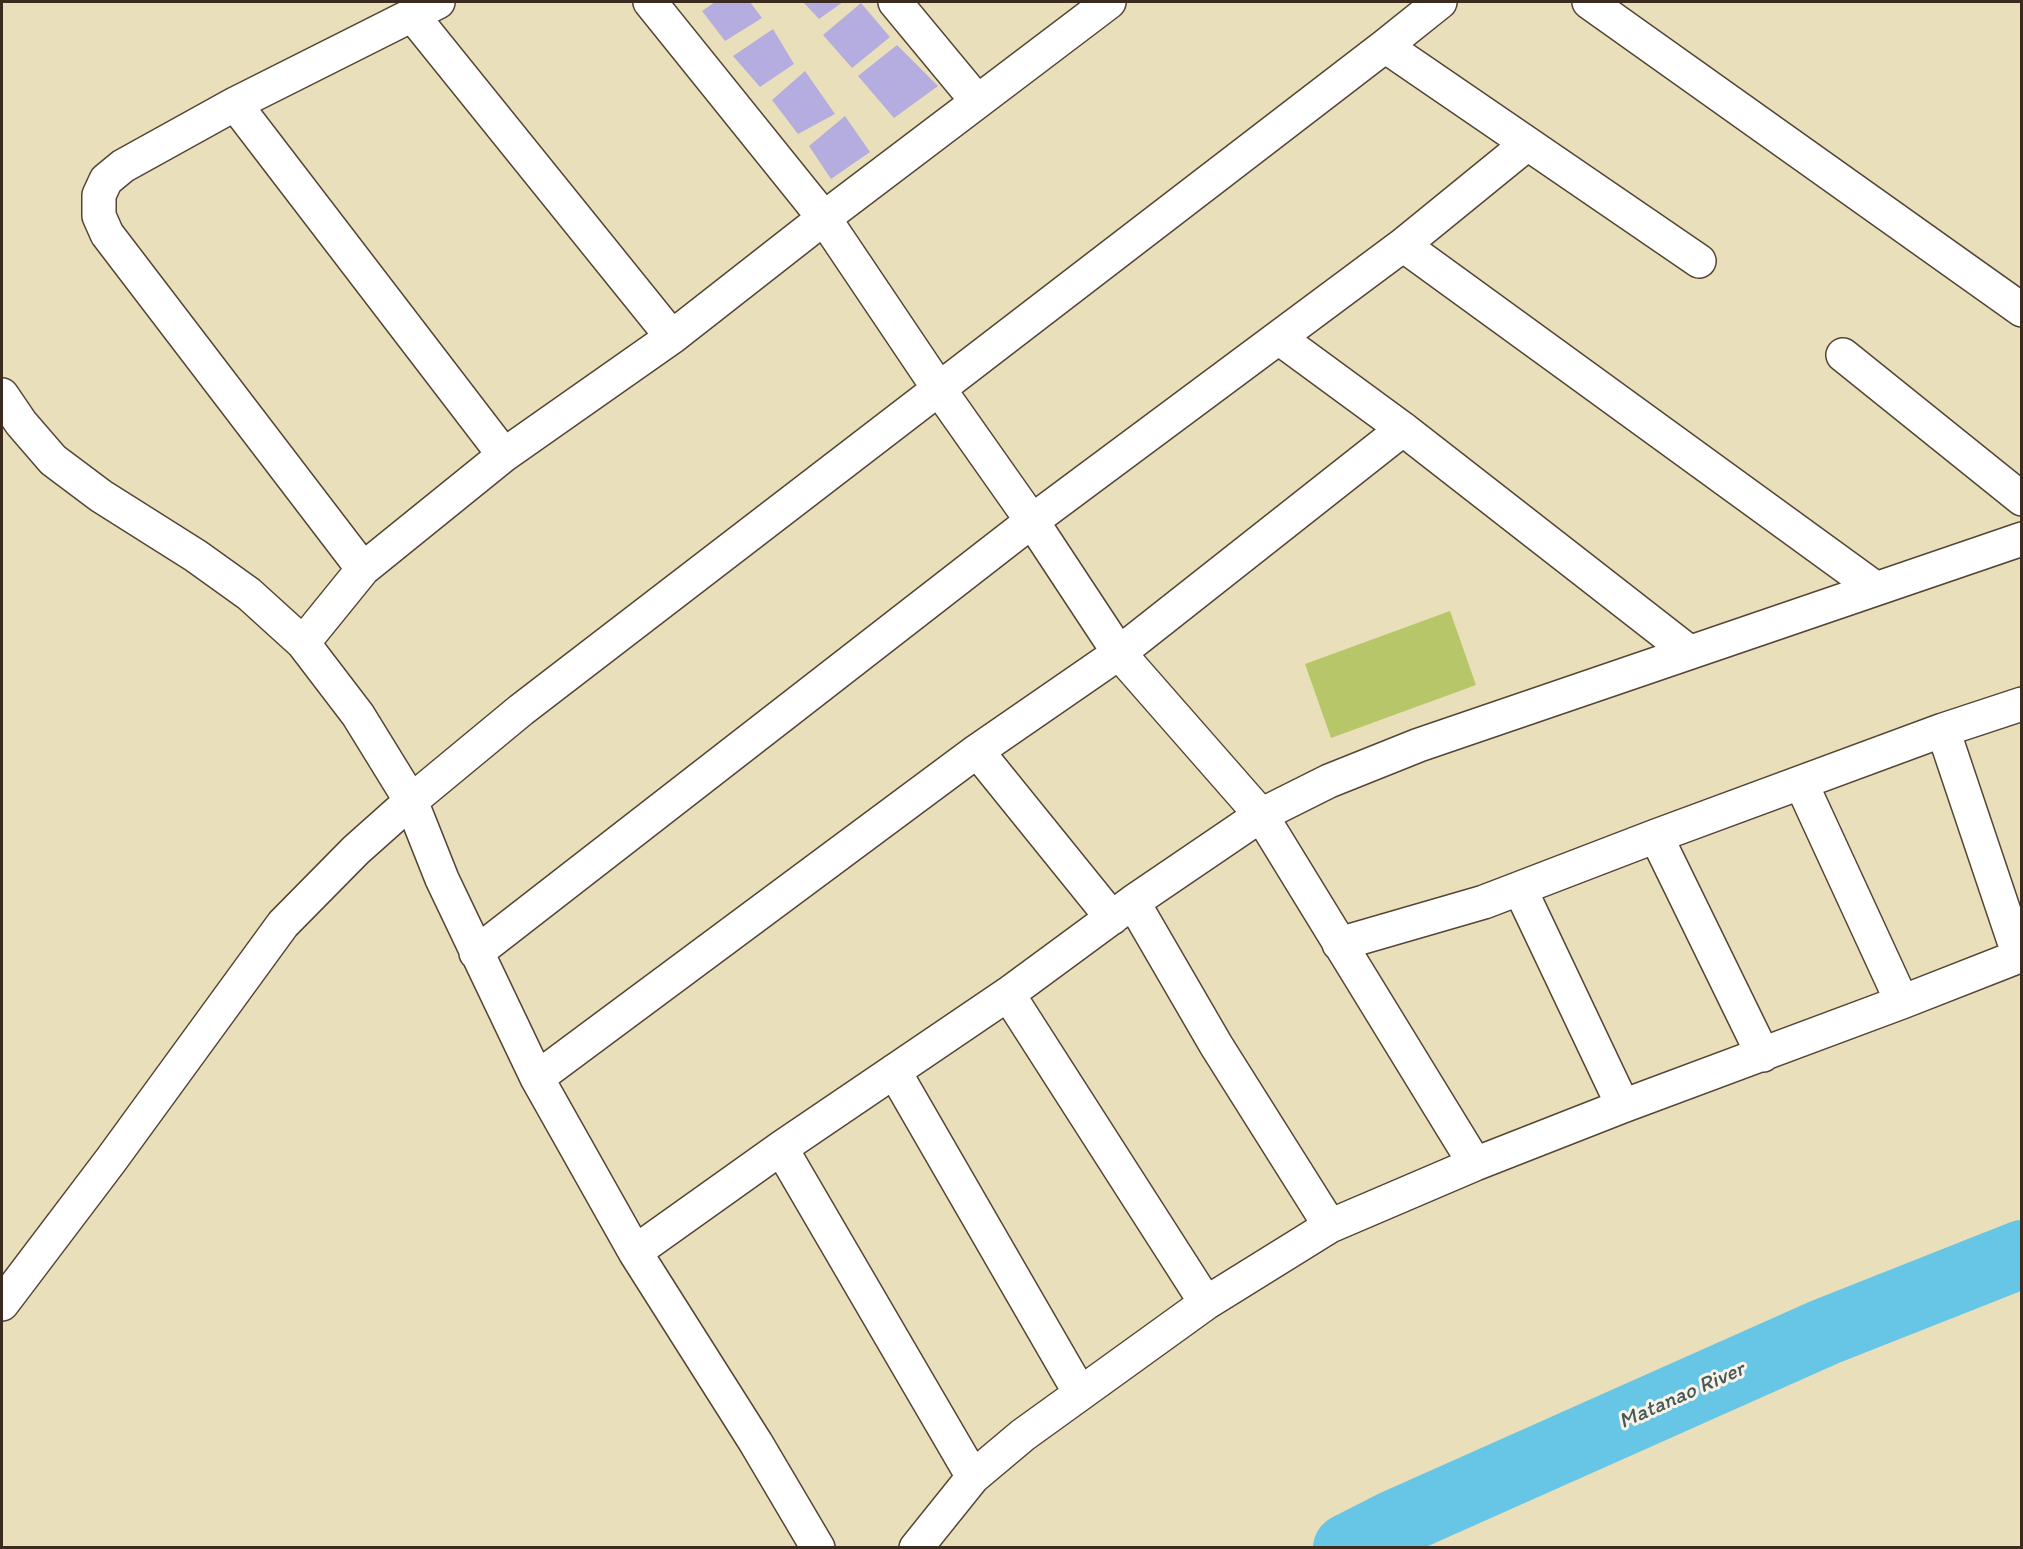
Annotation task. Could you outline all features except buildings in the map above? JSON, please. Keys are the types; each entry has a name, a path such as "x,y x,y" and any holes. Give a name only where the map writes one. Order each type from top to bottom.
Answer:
{"street":[{"path":"650,2 824,218 939,389 1032,520 1119,653 1261,815 1475,1164"},
{"path":"895,2 977,100"},
{"path":"303,644 363,569 504,455 672,337 977,100 1109,2"},
{"path":"2,1304 111,1160 283,924 356,850 521,710 1440,2"},
{"path":"1589,2 2022,310"},
{"path":"363,569 107,234 99,216 99,195 106,180 123,166 235,104 425,9 672,337"},
{"path":"1385,46 1699,261"},
{"path":"235,104 504,455"},
{"path":"476,953 1032,520 1403,245 1527,144"},
{"path":"1403,245 1875,588"},
{"path":"1280,338 1403,429 1689,652"},
{"path":"1844,355 2022,499"},
{"path":"2,395 21,423 53,460 101,496 196,556 249,594 303,644 358,715 411,801 442,879 537,1078 635,1252 756,1443 818,1548"},
{"path":"537,1078 977,751 1119,653 1403,429"},
{"path":"635,1252 781,1148 1008,994 1123,910 1261,815 1329,781 1419,746 2022,539"},
{"path":"1339,944 1484,902 1943,730 2022,704"},
{"path":"916,1548 973,1477 1023,1435 1206,1303 1330,1226 1475,1164 1623,1106 2020,956 1943,730"},
{"path":"977,751 1123,910 1216,1045 1330,1226"},
{"path":"1801,783 1902,1002"},
{"path":"1656,836 1763,1054"},
{"path":"1520,889 1623,1106"},
{"path":"1008,994 1206,1303"},
{"path":"894,1071 1080,1393"},
{"path":"781,1148 973,1477"}],"green space":[{"path":"1450,611 1476,685 1331,738 1305,664"}],"waterway":[{"name":"Matanao River","path":"1347,1548 1394,1524 1825,1332 2022,1254"}]}
